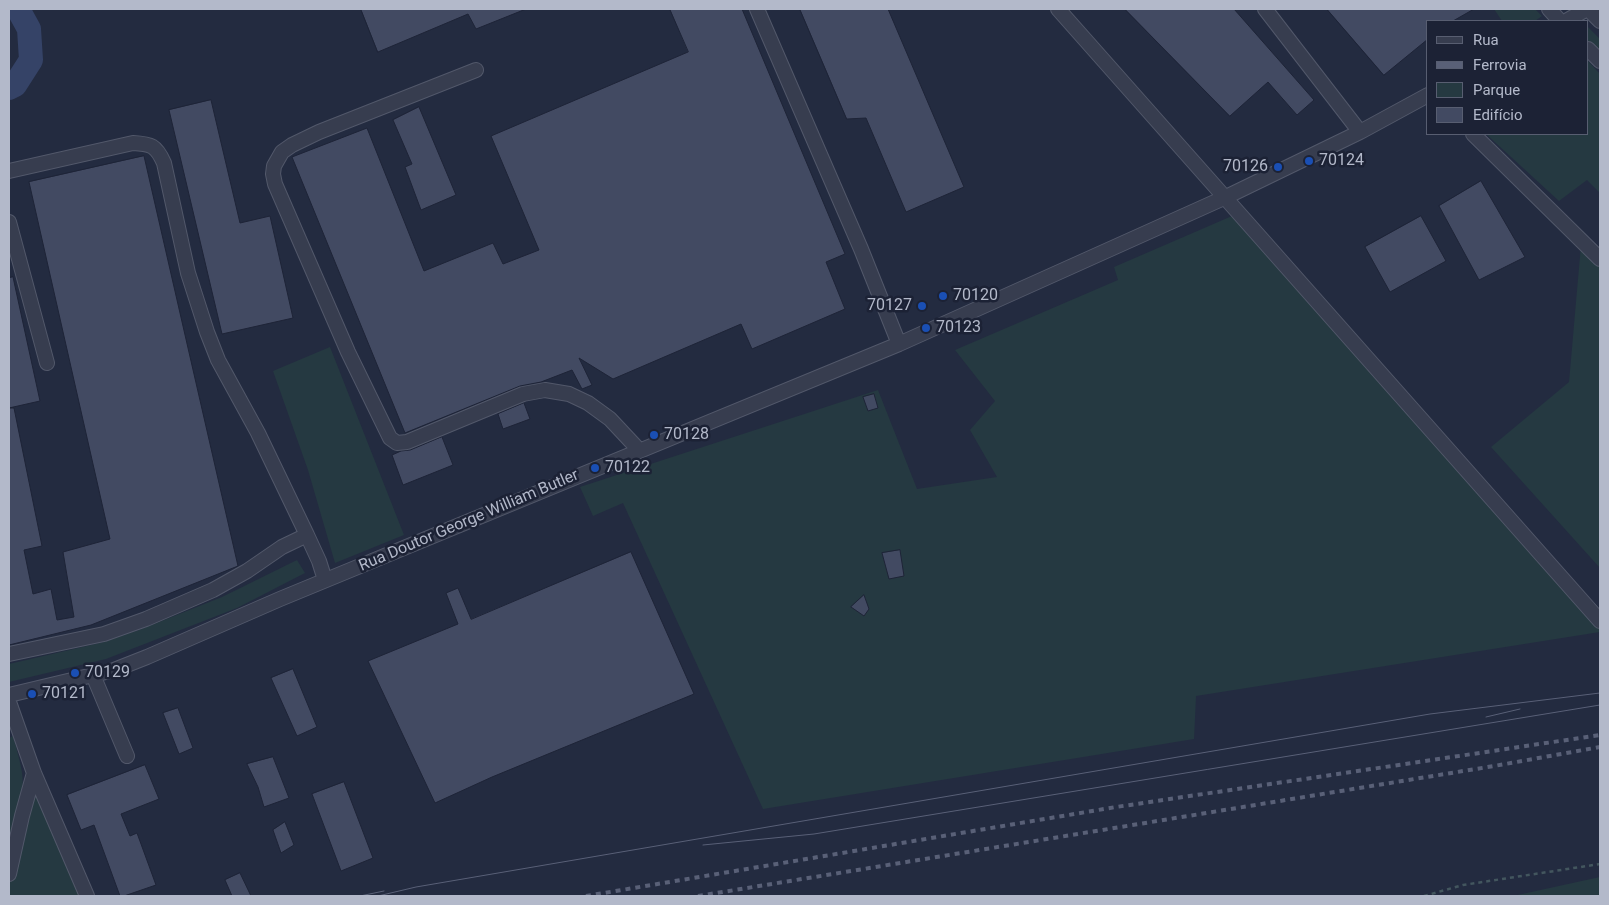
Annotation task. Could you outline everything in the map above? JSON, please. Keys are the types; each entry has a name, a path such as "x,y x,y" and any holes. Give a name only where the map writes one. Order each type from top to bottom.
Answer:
{"street":[{"path":"757,9 861,249 899,344"},
{"path":"1058,9 1600,622"},
{"path":"1265,9 1360,132"},
{"path":"1549,9 1559,20"},
{"path":"1568,20 1587,9 1600,22"},
{"path":"1589,50 1600,61"},
{"path":"476,70 292,144 277,158 273,174 275,184 348,352 390,438 397,443 407,442 523,394 545,390 569,394 588,403 610,419 639,450"},
{"name":"Rua Doutor George William Butler","path":"9,695 114,670 147,657 325,580 899,344 1226,197 1360,132 1426,97"},
{"path":"1474,135 1600,259"},
{"path":"9,171 132,144 146,144 155,147 164,162 188,273 207,332 218,360 258,434 307,535 325,580"},
{"path":"9,222 47,363"},
{"path":"9,654 104,634 146,618 213,590 282,547 307,535"},
{"path":"93,675 127,756"},
{"path":"9,702 34,773 87,896"},
{"path":"9,874 34,773"}],"path":[{"path":"1424,896 1463,885 1600,864"}],"green space":[{"path":"1494,9 1535,9 1542,16 1536,20 1501,20"},
{"path":"1589,28 1600,39 1600,57 1589,45"},
{"path":"1589,62 1600,74 1600,193 1587,180 1559,201 1487,135 1589,135"},
{"path":"1232,216 1600,611 1600,632 1196,696 1194,739 763,809 623,503 593,516 580,487 878,390 917,489 997,477 970,430 995,401 955,350 1118,280 1114,267"},
{"path":"1581,245 1600,264 1600,568 1491,447 1569,382"},
{"path":"330,347 404,535 335,563 308,470 273,371"},
{"path":"297,560 305,573 237,608 106,659 9,682 9,664 104,642 139,630 222,597"},
{"path":"13,736 21,767 23,788 20,809 9,849 9,738"},
{"path":"33,774 83,896 9,896 9,875"},
{"path":"1600,877 1600,896 1513,896"}],"building":[{"path":"361,9 526,9 476,29 468,14 378,52"},
{"path":"670,9 742,9 845,254 826,262 845,309 752,349 741,324 613,379 579,358 592,385 582,389 572,370 541,382 520,386 405,433 292,157 367,128 424,271 493,243 503,264 539,250 491,136 688,52"},
{"path":"800,9 888,9 964,187 906,212 866,118 847,119"},
{"path":"1125,9 1234,9 1314,100 1297,115 1268,82 1230,116"},
{"path":"1327,9 1474,9 1455,20 1426,20 1426,41 1384,75"},
{"path":"211,100 240,223 270,216 293,318 222,334 169,110"},
{"path":"419,107 456,195 421,210 405,167 412,164 393,120"},
{"path":"144,156 238,566 91,625 9,645 9,408 14,408 42,546 24,550 33,594 51,589 57,620 74,617 63,552 110,539 29,182"},
{"path":"1481,181 1525,257 1479,280 1439,206"},
{"path":"1421,216 1446,261 1390,292 1365,247"},
{"path":"13,277 40,401 9,408 9,278"},
{"path":"874,394 878,408 868,411 863,397"},
{"path":"524,403 530,419 503,429 498,414"},
{"path":"442,437 453,465 403,485 392,455"},
{"path":"900,550 904,576 889,579 882,553"},
{"path":"631,552 694,694 492,777 435,803 368,661 458,624 446,593 458,588 471,619"},
{"path":"864,595 869,609 864,616 851,607"},
{"path":"293,669 317,727 297,736 271,678"},
{"path":"178,708 193,748 179,754 163,713"},
{"path":"273,757 289,798 264,807 258,787 247,764"},
{"path":"145,765 159,799 121,814 130,836 137,833 156,885 120,896 94,825 81,830 67,795"},
{"path":"344,782 373,858 341,871 312,794"},
{"path":"285,822 294,845 281,853 273,830"},
{"path":"240,873 251,896 232,896 225,880"}],"waterway":[{"path":"9,88 15,85 31,60 29,29 18,9"}],"tram line":[{"path":"378,896 416,887 1430,714 1600,693"},
{"path":"703,845 814,834 1600,705"},
{"path":"1486,717 1520,709"},
{"path":"360,896 384,891"}],"railway":[{"path":"586,896 1116,807 1600,735"},
{"path":"698,896 1600,747"}],"place":[{"name":"70124","path":"1309,161"},
{"name":"70126","path":"1278,167"},
{"name":"70120","path":"943,296"},
{"name":"70127","path":"922,306"},
{"name":"70123","path":"926,328"},
{"name":"70128","path":"654,435"},
{"name":"70122","path":"595,468"},
{"name":"70129","path":"75,673"},
{"name":"70121","path":"32,694"}]}
